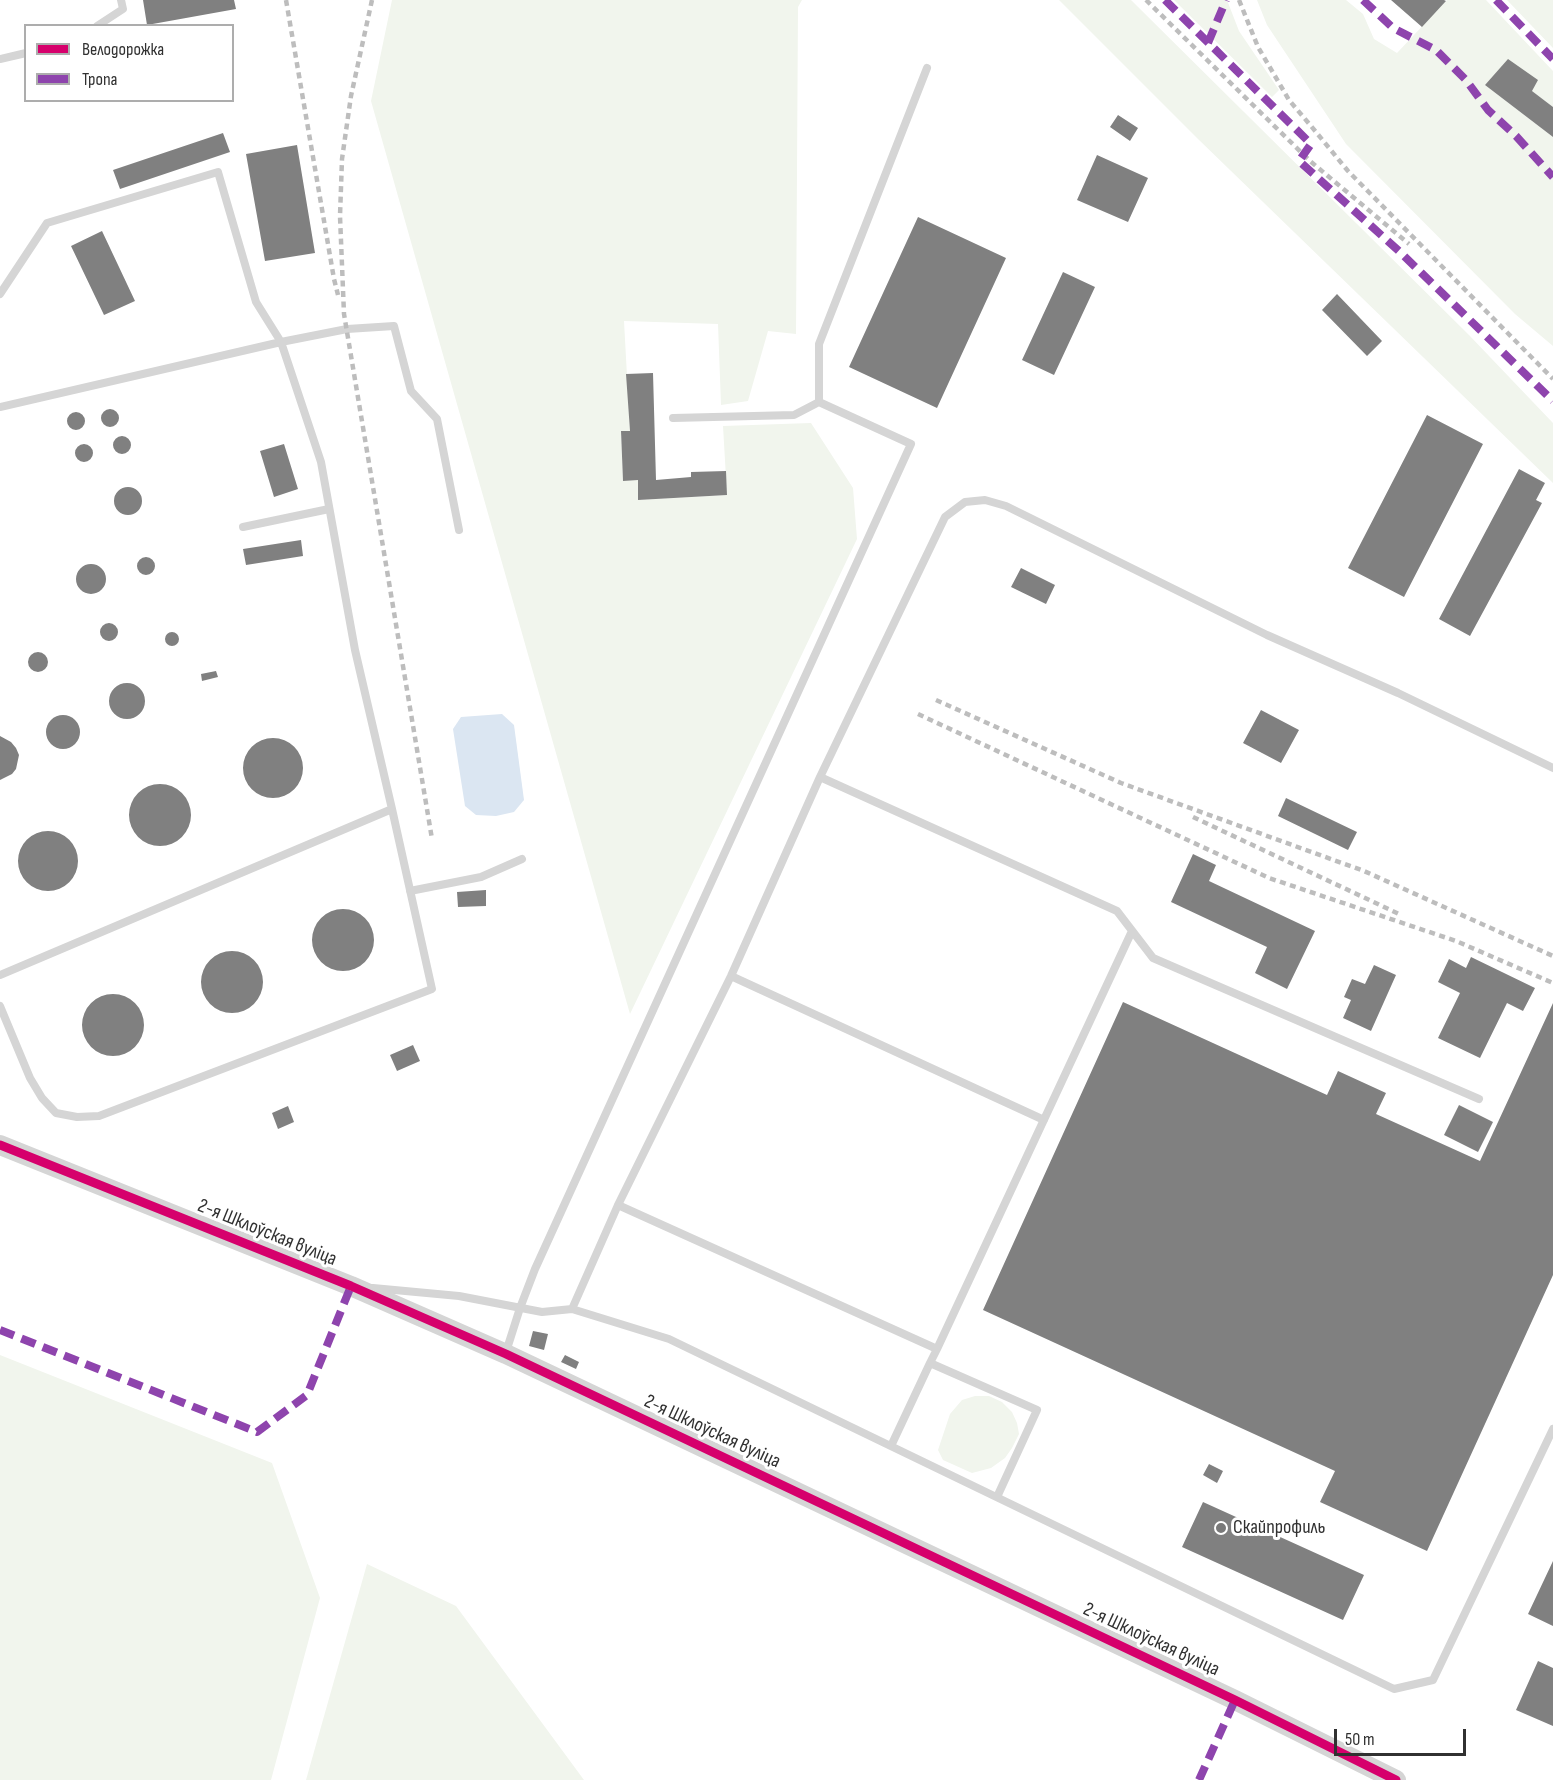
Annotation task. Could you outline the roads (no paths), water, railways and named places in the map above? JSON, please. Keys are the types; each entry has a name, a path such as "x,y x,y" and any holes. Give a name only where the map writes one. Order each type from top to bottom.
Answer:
{"street":[{"name":"2-я Шклоўская вуліца","path":"0,1145 351,1286 506,1354 1235,1700 1396,1780"}],"lane":[{"path":"100,24 123,9 121,0"},
{"path":"0,59 24,53"},
{"path":"819,402 819,344 927,68"},
{"path":"0,294 47,223 218,172 256,302 282,342 321,462 355,650 432,989 99,1116 77,1118 56,1113 42,1098 30,1078 0,1006"},
{"path":"0,407 347,328 394,326 411,391 437,419 459,530"},
{"path":"673,418 794,415 819,402"},
{"path":"506,1354 520,1308 540,1258 911,444 819,402"},
{"path":"572,1309 618,1205 731,976 820,777 945,517 965,502 984,500 1006,506 1267,635 1398,693 1553,768"},
{"path":"243,527 329,509"},
{"path":"820,777 1117,911 1153,958 1479,1099"},
{"path":"0,975 392,809"},
{"path":"410,891 481,877 522,859"},
{"path":"891,1446 1132,931"},
{"path":"731,976 1044,1120"},
{"path":"618,1205 937,1349"},
{"path":"351,1286 459,1296 542,1312 572,1309 669,1339 1394,1689 1433,1680 1553,1429"},
{"path":"930,1362 1037,1410 998,1497"}],"railway":[{"path":"286,0 338,295"},
{"path":"372,0 351,96 342,159 340,216 344,314 432,839"},
{"path":"1146,0 1310,161 1409,244"},
{"path":"1239,0 1258,47 1289,100 1348,171 1553,379"},
{"path":"936,700 1121,783 1364,871 1553,956"},
{"path":"918,714 1269,878 1456,941 1553,983"},
{"path":"1193,817 1399,914"}],"place":[{"name":"Скайпрофиль","path":"1221,1528"}]}
